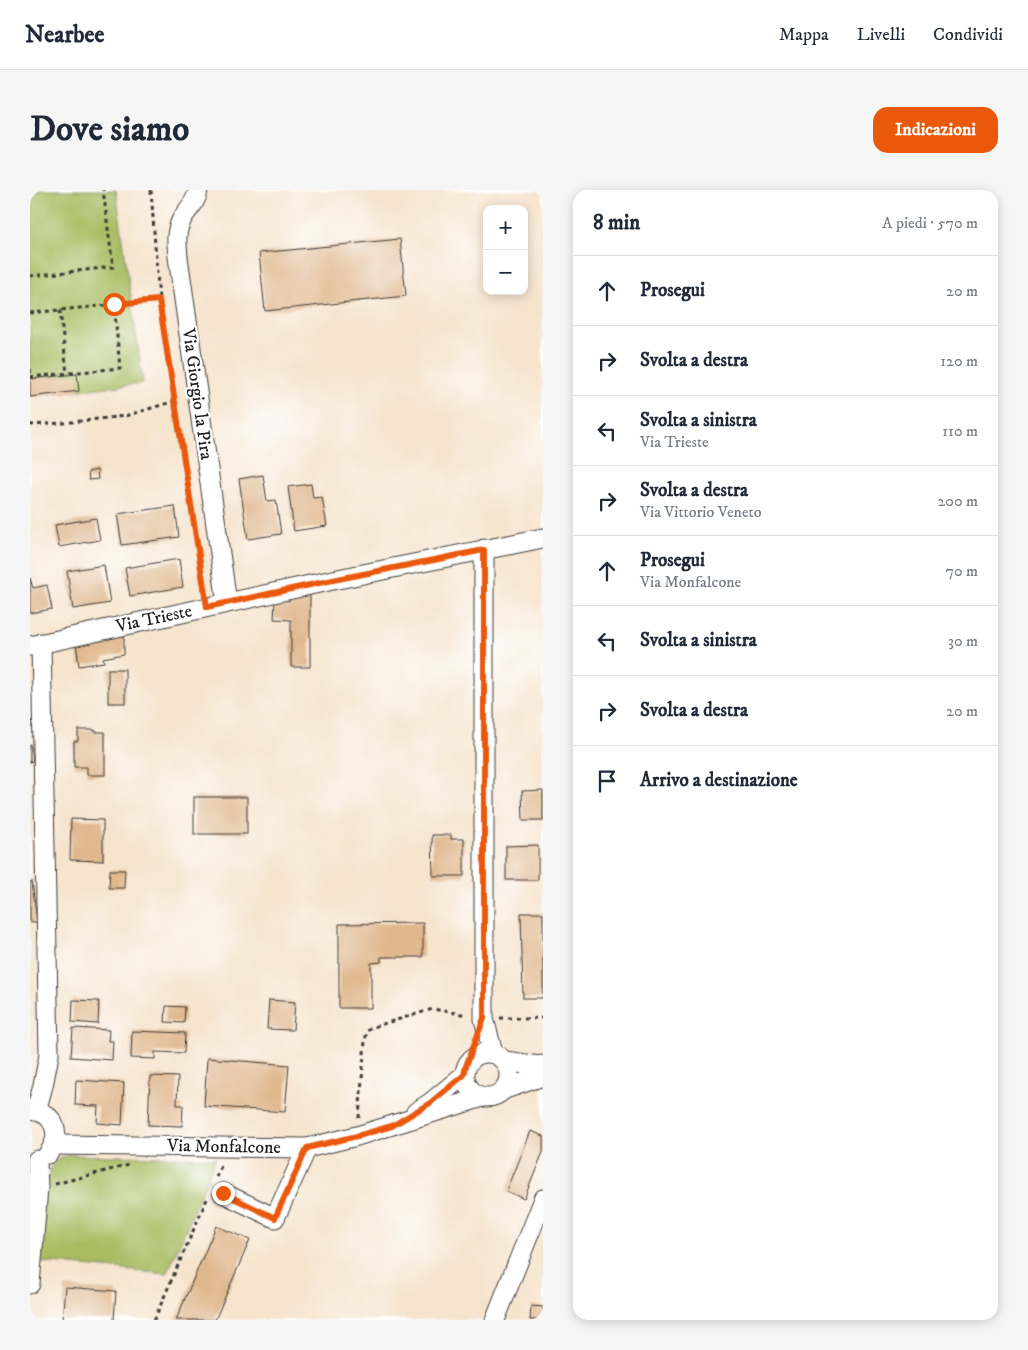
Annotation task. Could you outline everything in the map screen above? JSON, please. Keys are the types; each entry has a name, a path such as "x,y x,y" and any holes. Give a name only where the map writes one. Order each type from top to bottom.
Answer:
{"street":[{"name":"Via Giorgio la Pira","path":"198,190 198,197 181,221 177,236 177,250 227,603"},
{"name":"Via Trieste","path":"36,644 333,580 543,538"},
{"path":"484,550 484,1018 465,1070 466,1082 470,1089 483,1097 501,1093 509,1082 510,1074 508,1066 499,1057 484,1018"},
{"path":"30,1284 38,1188 34,1160 49,1153 56,1137 55,1128 47,1116 33,1110 44,1086 49,1055 36,644"},
{"path":"465,1070 472,1058 485,1052 539,1066 543,1065"},
{"name":"Via Monfalcone","path":"392,1126 430,1103 465,1070"},
{"path":"505,1089 543,1076"},
{"name":"Via Monfalcone","path":"54,1145 230,1156 307,1148 392,1126 483,1097"},
{"path":"215,1189 275,1218 307,1148"},
{"path":"495,1320 543,1199"}],"path":[{"path":"30,276 113,267 103,190"},
{"path":"152,190 159,300 207,607"},
{"path":"30,313 159,300"},
{"path":"30,369 30,377 120,368 114,304"},
{"path":"60,310 67,374"},
{"path":"30,425 125,416 175,401"},
{"path":"357,1136 365,1040 367,1031 373,1027 433,1010 484,1018 543,1018"},
{"path":"154,1320 215,1189 222,1165 230,1156"},
{"path":"214,1165 222,1165 230,1156"},
{"path":"38,1188 132,1164"}],"green space":[{"path":"30,190 116,190 143,383 30,396"},
{"path":"68,1155 216,1158 167,1274 41,1262 47,1180 54,1163"}],"building":[{"path":"400,239 406,296 265,311 259,253"},
{"path":"77,374 79,391 30,397 30,379"},
{"path":"97,470 98,479 89,480 88,472"},
{"path":"263,475 267,501 276,500 281,534 248,539 239,479"},
{"path":"311,484 313,498 322,497 327,526 294,531 288,487"},
{"path":"175,506 179,537 122,545 117,514"},
{"path":"96,518 100,540 59,547 55,525"},
{"path":"179,559 183,587 130,596 125,568"},
{"path":"104,565 110,603 73,609 67,571"},
{"path":"30,578 33,588 47,585 52,609 30,613"},
{"path":"290,591 310,591 310,667 291,667 291,620 274,619 275,600 290,600"},
{"path":"124,632 124,654 103,658 104,662 79,666 76,643"},
{"path":"108,669 125,669 125,703 108,703"},
{"path":"78,730 105,732 105,775 87,775 87,767 74,767 74,741 78,741"},
{"path":"30,745 33,761 30,762"},
{"path":"543,790 543,820 523,820 522,791"},
{"path":"194,797 247,797 247,834 194,834"},
{"path":"71,819 103,820 103,861 70,860"},
{"path":"432,835 451,835 451,839 464,839 464,876 433,876"},
{"path":"538,845 538,880 506,880 506,846"},
{"path":"110,870 125,870 124,888 109,888"},
{"path":"32,881 37,922 30,923 30,882"},
{"path":"521,913 543,913 543,998 523,998"},
{"path":"423,923 423,957 381,957 381,962 371,963 371,1008 339,1008 339,924"},
{"path":"73,1000 99,1001 98,1024 72,1022"},
{"path":"269,1000 295,1002 293,1030 267,1029"},
{"path":"166,1006 185,1007 184,1023 165,1022"},
{"path":"73,1028 109,1030 108,1041 113,1041 112,1060 71,1057"},
{"path":"132,1031 185,1033 184,1053 155,1052 155,1059 131,1058"},
{"path":"207,1058 289,1065 285,1112 204,1106"},
{"path":"150,1076 178,1077 177,1105 183,1105 182,1126 148,1125"},
{"path":"76,1080 124,1083 122,1125 97,1123 98,1106 75,1105"},
{"path":"530,1131 543,1136 543,1152 524,1199 506,1191"},
{"path":"216,1226 250,1240 215,1320 176,1320"},
{"path":"65,1287 116,1291 114,1320 62,1320"},
{"path":"531,1306 543,1307 543,1320 530,1320"}],"route":[{"path":"114,304 159,300 207,607 484,550 484,1018 464,1075 430,1103 392,1126 307,1148 275,1218 223,1193"}]}
